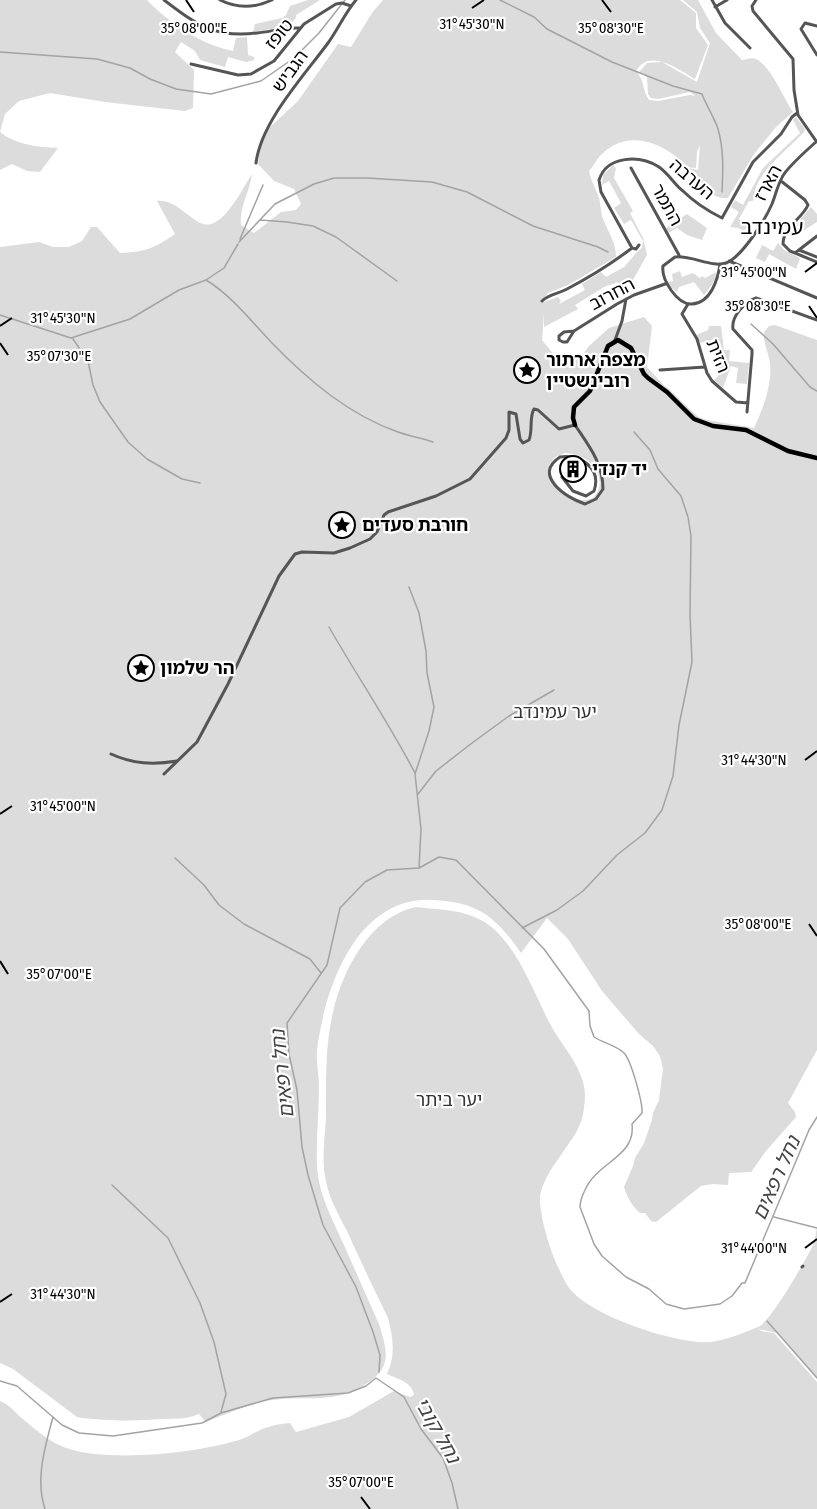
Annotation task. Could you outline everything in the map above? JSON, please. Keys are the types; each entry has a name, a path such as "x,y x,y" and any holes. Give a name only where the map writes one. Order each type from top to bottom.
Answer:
{"main road":[{"path":"575,425 574,407 588,394 605,351 615,340 622,340 632,348 644,374 667,392 694,419 713,426 746,430 788,452 817,458"}],"street":[{"path":"164,0 201,27 222,34 245,34 298,28"},
{"path":"220,0 242,7 272,0"},
{"name":"הגביש","path":"256,163 261,141 271,120 328,43 356,0"},
{"path":"712,0 731,31 750,48"},
{"path":"756,0 752,6 753,11 793,59 797,114 817,141"},
{"path":"715,7 724,1"},
{"name":"טופז","path":"191,63 236,75 251,74 274,62 298,28 336,4 351,6"},
{"path":"817,26 804,23 801,30 817,55"},
{"name":"הערבה","path":"632,248 600,188 599,177 609,166 624,160 638,160 653,164 666,172 690,197 708,211 722,218 753,162 784,131 792,116 797,114"},
{"name":"הארז","path":"720,264 729,261 743,248 763,220 788,169 817,141"},
{"name":"התמר","path":"631,168 680,256"},
{"path":"781,181 808,205 783,238 785,247 817,256"},
{"path":"797,251 817,237"},
{"path":"542,302 547,296 564,291 599,272 639,245"},
{"path":"797,251 817,262"},
{"path":"680,256 720,264 716,282 709,293 698,302 688,304 666,284 662,270 663,266 674,257 680,256"},
{"path":"729,261 817,298"},
{"name":"החרוב","path":"574,331 568,341 560,340 559,336 562,333 574,331 626,299 666,284"},
{"name":"הזית","path":"747,412 753,354 752,350 732,329 736,315 756,298 817,321"},
{"path":"615,340 622,321 626,299"},
{"name":"הזית","path":"688,304 682,314 699,344 710,378 717,387 736,402 748,403"},
{"path":"660,370 705,367"},
{"path":"164,774 197,742 279,576 295,554 302,552 334,553 350,548 370,539 377,532 384,515 388,512 426,500 471,479 506,438 509,430 509,412 516,414 520,439 523,443 529,440 531,435 534,409 560,429 575,425 599,463 603,480 601,494 590,503 582,503 565,495 553,483 550,471 556,459 567,456 578,457 584,461 595,476 594,491 586,496 577,494 562,477"},
{"path":"111,754 124,760 150,764 179,760"}],"green space":[{"path":"0,0 147,0 186,32 221,48 233,51 236,38 247,37 248,55 254,57 254,60 246,62 228,57 225,67 200,60 195,51 181,42 175,52 194,70 193,108 185,111 50,93 19,101 5,114 0,132"},
{"path":"308,0 320,0 296,15 291,26 253,32 255,24 282,18 290,6"},
{"name":"יער עמינדב","path":"383,0 680,0 696,13 696,28 708,45 695,79 663,62 697,82 710,43 700,28 697,12 683,0 698,0 716,33 742,60 754,58 767,68 793,112 776,127 754,154 728,198 711,194 687,173 689,168 698,170 700,145 696,168 687,167 658,146 636,140 614,145 603,153 589,171 599,198 603,218 614,242 616,257 568,285 548,293 543,300 544,302 558,297 561,301 559,304 585,290 582,284 601,272 606,277 624,267 642,248 643,241 631,220 624,224 614,208 621,203 609,181 602,185 603,175 613,165 616,168 614,178 633,211 630,213 643,238 647,255 633,280 620,286 618,282 604,287 575,305 578,309 544,327 544,313 542,340 561,361 583,354 609,328 644,317 652,326 647,367 670,392 701,419 754,428 764,405 770,380 770,364 764,332 769,326 775,325 817,340 817,1050 788,1103 796,1117 751,1172 729,1173 728,1185 701,1186 656,1222 651,1221 645,1213 640,1213 635,1207 624,1187 635,1158 644,1143 659,1100 663,1069 660,1056 602,991 568,939 547,918 521,953 494,921 474,908 449,901 406,903 384,913 365,929 349,950 337,974 321,1026 317,1050 319,1087 317,1164 320,1186 330,1215 379,1324 386,1350 386,1358 381,1371 366,1384 343,1395 264,1401 206,1422 199,1414 185,1418 142,1420 82,1418 77,1417 13,1369 0,1363 0,247 39,242 53,247 69,247 82,241 91,227 97,227 120,253 143,250 175,234 157,201 171,203 198,222 210,224 225,215 252,174 241,225 254,233 281,212 296,210 301,204 294,189 274,181 258,164 259,151 268,129 298,101 338,44 351,47","holes":["649,61 661,62 647,63 639,72 647,77 648,94 651,98 658,99 690,92 695,96 649,100 636,71 642,64","565,453 581,457 592,465 598,475 600,485 596,494 589,499 579,499 565,492 554,480 549,465 555,457"]},
{"path":"796,117 805,129 804,132 771,165 760,180 755,189 753,201 749,201 739,219 749,228 743,230 730,227 739,212 731,207 735,200 743,205 763,168 800,133 793,120"},
{"path":"0,132 20,143 58,148 40,172 27,171 12,164 0,170"},
{"path":"811,207 817,214 817,222 792,238 788,234"},
{"path":"687,214 707,228 702,240 687,235 677,228 668,233 666,228"},
{"path":"778,243 784,250 800,258 796,269 769,254 765,262 756,258 762,245 773,251"},
{"path":"680,271 682,277 693,273 700,278 716,272 716,275 704,295 694,282 679,287 677,292 666,283 673,281 672,274"},
{"path":"709,326 721,326 724,350 730,350 729,361 749,363 747,384 736,383 738,368 731,366 723,388 714,380 721,373 712,340 700,343 696,335 708,330"},
{"name":"יער ביתר","path":"416,907 469,915 478,918 497,932 515,955 549,1022 581,1076 585,1103 581,1121 576,1133 547,1177 540,1198 548,1242 556,1262 568,1287 581,1299 615,1318 657,1334 696,1342 711,1342 729,1338 764,1323 788,1289 814,1243 817,1227 817,1378 777,1333 758,1329 774,1333 817,1382 817,1509 0,1509 0,1401 44,1436 66,1448 106,1455 129,1455 179,1452 224,1444 278,1424 290,1423 296,1432 349,1417 394,1391 410,1397 414,1395 407,1384 387,1374 392,1360 393,1346 388,1318 332,1200 327,1187 324,1157 326,1064 333,1012 344,979 361,947 372,933 400,913"}],"waterway":[{"path":"0,52 97,59 130,68 176,89 211,94 261,81 294,58 319,33 345,0"},
{"path":"500,0 534,17 547,29 612,62 673,86 702,94 720,137 723,160 722,192"},
{"path":"239,242 275,204 314,184 334,178 367,178 432,182 467,192 533,226 608,252"},
{"path":"240,239 263,185"},
{"path":"260,220 313,226 336,237 397,281"},
{"path":"0,315 71,338 130,319 179,290 206,280 224,268 238,244"},
{"path":"206,280 233,301 286,357 330,395 380,425 433,442"},
{"path":"751,324 773,344 810,387 817,391"},
{"path":"73,339 88,361 93,385 100,402 128,442 147,459 182,479 200,483"},
{"path":"522,928 557,910 583,891 617,855 645,833 662,810 673,776 679,725 692,662 691,536 681,496 658,469 650,450 634,432"},
{"path":"409,587 419,613 434,707 415,774 421,829 419,868"},
{"path":"329,627 415,773"},
{"path":"418,794 436,771 472,743 509,716 554,690"},
{"name":"נחל רפאים","path":"379,1372 380,1355 373,1332 356,1287 323,1225 308,1175 302,1147 297,1090 289,1054 287,1023 327,965 340,908 365,882 387,870 419,868 439,857 456,860 544,949 589,1011 590,1026 594,1037 617,1048 627,1057 641,1100 642,1113 632,1124 632,1135 622,1152 591,1180 582,1196 580,1207 594,1244 602,1256 626,1277 649,1289 666,1304 684,1309 720,1304 732,1296 742,1283 745,1283 809,1130 817,1117"},
{"path":"175,858 204,885 219,905 244,924 310,959 321,973"},
{"path":"112,1185 168,1238 200,1303 214,1342 226,1394 221,1412"},
{"path":"774,1217 817,1228"},
{"path":"767,1321 817,1378"},
{"name":"נחל רפאים","path":"0,1381 17,1386 62,1425 79,1433 113,1436 202,1423 221,1413 273,1398 348,1393 366,1386 376,1378 404,1397 421,1429 443,1458 458,1509"},
{"path":"45,1509 41,1475 44,1451 53,1417"}],"place":[{"name":"מצפה ארתור רובינשטיין","path":"527,370"},
{"name":"יד קנדי","path":"573,469"},
{"name":"חורבת סעדים","path":"342,525"},
{"name":"הר שלמון","path":"141,668"}],"district":[{"name":"עמינדב","path":"772,227"}],"water label":[{"name":"נחל קובי","path":"438,1430"}]}
